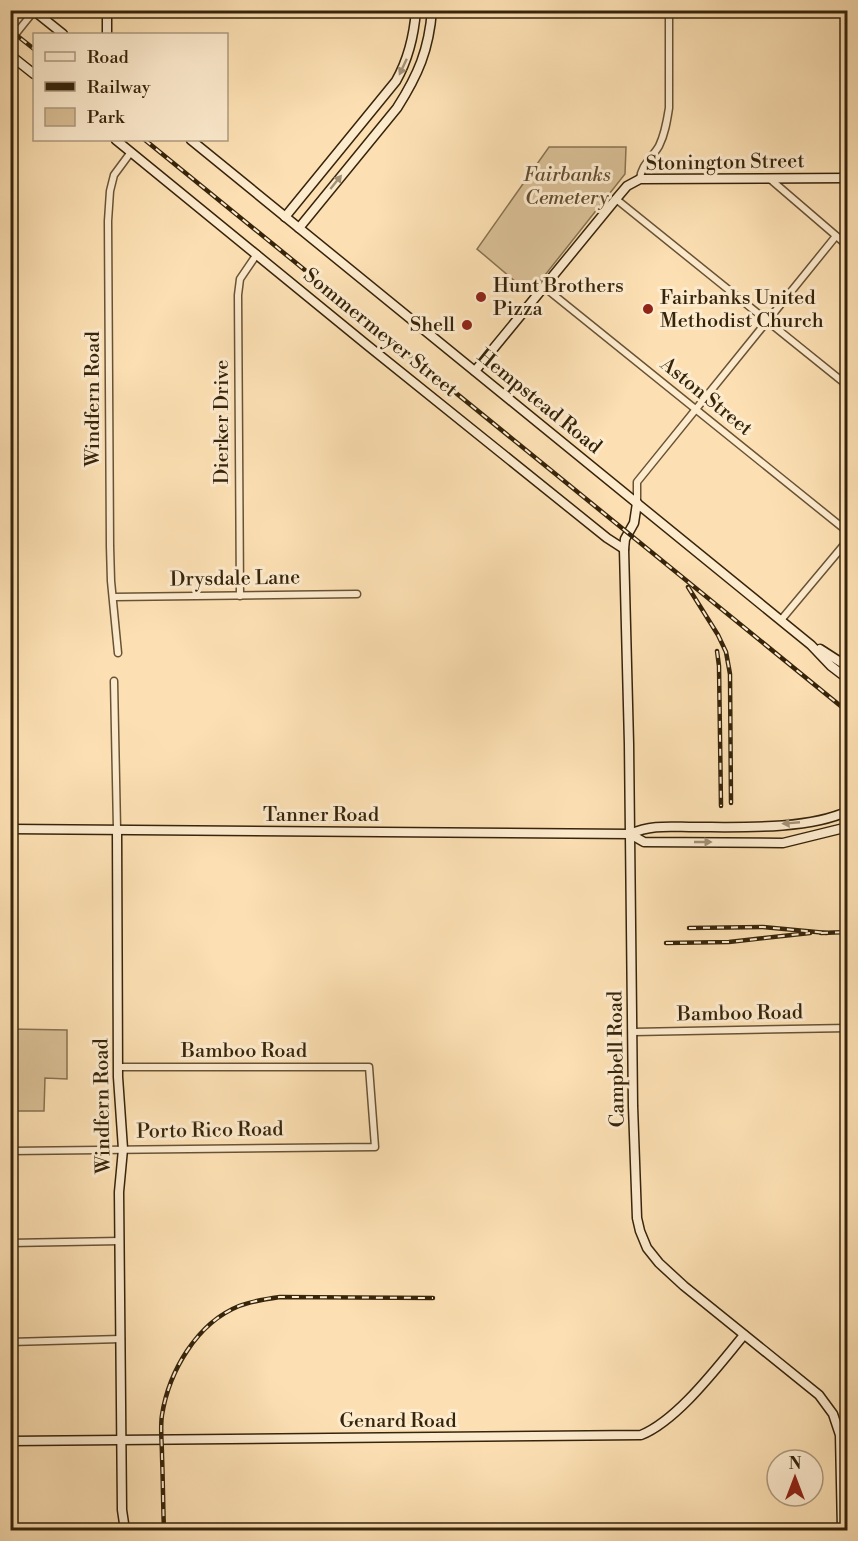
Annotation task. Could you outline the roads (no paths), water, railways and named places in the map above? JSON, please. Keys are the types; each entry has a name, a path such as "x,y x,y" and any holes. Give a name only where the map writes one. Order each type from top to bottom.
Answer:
{"street":[{"path":"107,10 107,33"},
{"path":"285,217 396,81 406,63 415,29 416,10"},
{"path":"299,228 387,120 408,90 427,50 432,10"},
{"path":"640,179 642,168 658,147 667,122 669,10"},
{"path":"10,41 33,11 62,33"},
{"path":"415,29 430,31"},
{"path":"10,55 33,73"},
{"path":"373,111 387,120"},
{"name":"Sommermeyer Street","path":"117,141 607,538 624,549"},
{"name":"Hempstead Road","path":"192,141 781,620 848,679"},
{"name":"Windfern Road","path":"118,653 110,546 108,221 110,191 114,176 131,152"},
{"name":"Stonington Street","path":"475,371 627,186 640,179 848,178"},
{"path":"770,179 848,246"},
{"path":"616,199 848,386"},
{"path":"637,503 637,482 836,236"},
{"name":"Dierker Drive","path":"240,596 238,295 240,279 257,254"},
{"name":"Aston Street","path":"544,287 848,532"},
{"name":"Campbell Road","path":"637,503 634,523 624,549 635,1206 640,1231 647,1248 659,1263 819,1395 833,1414 841,1444 842,1530"},
{"path":"781,620 848,540"},
{"name":"Drysdale Lane","path":"114,597 357,594"},
{"name":"Hempstead Road","path":"811,645 848,667"},
{"name":"Windfern Road","path":"114,681 119,1067 123,1149 119,1192 122,1510 125,1530"},
{"path":"630,834 646,827 738,827 794,824 848,811"},
{"path":"738,827 738,843"},
{"path":"630,834 644,842 783,843 848,827"},
{"name":"Tanner Road","path":"10,829 630,834"},
{"name":"Bamboo Road","path":"633,1032 848,1028"},
{"name":"Bamboo Road","path":"119,1067 369,1067 375,1147"},
{"name":"Porto Rico Road","path":"10,1151 375,1147"},
{"path":"10,1243 120,1241"},
{"name":"Genard Road","path":"10,1441 641,1435 654,1430 680,1407 744,1335"},
{"path":"10,1342 121,1339"}],"railway":[{"path":"10,30 33,48"},
{"path":"146,141 848,712"},
{"path":"688,587 726,652 730,674 731,803"},
{"path":"717,651 721,806"},
{"path":"689,928 763,927 827,933"},
{"path":"821,933 848,932"},
{"path":"666,943 729,942 810,933"},
{"path":"164,1530 162,1415 178,1366 187,1350 210,1324 239,1306 280,1297 433,1298"}],"place":[{"name":"Hunt Brothers Pizza","path":"481,297"},
{"name":"Fairbanks United Methodist Church","path":"648,309"},
{"name":"Shell","path":"467,325"}],"park label":[{"name":"Fairbanks Cemetery","path":"567,186"}]}
